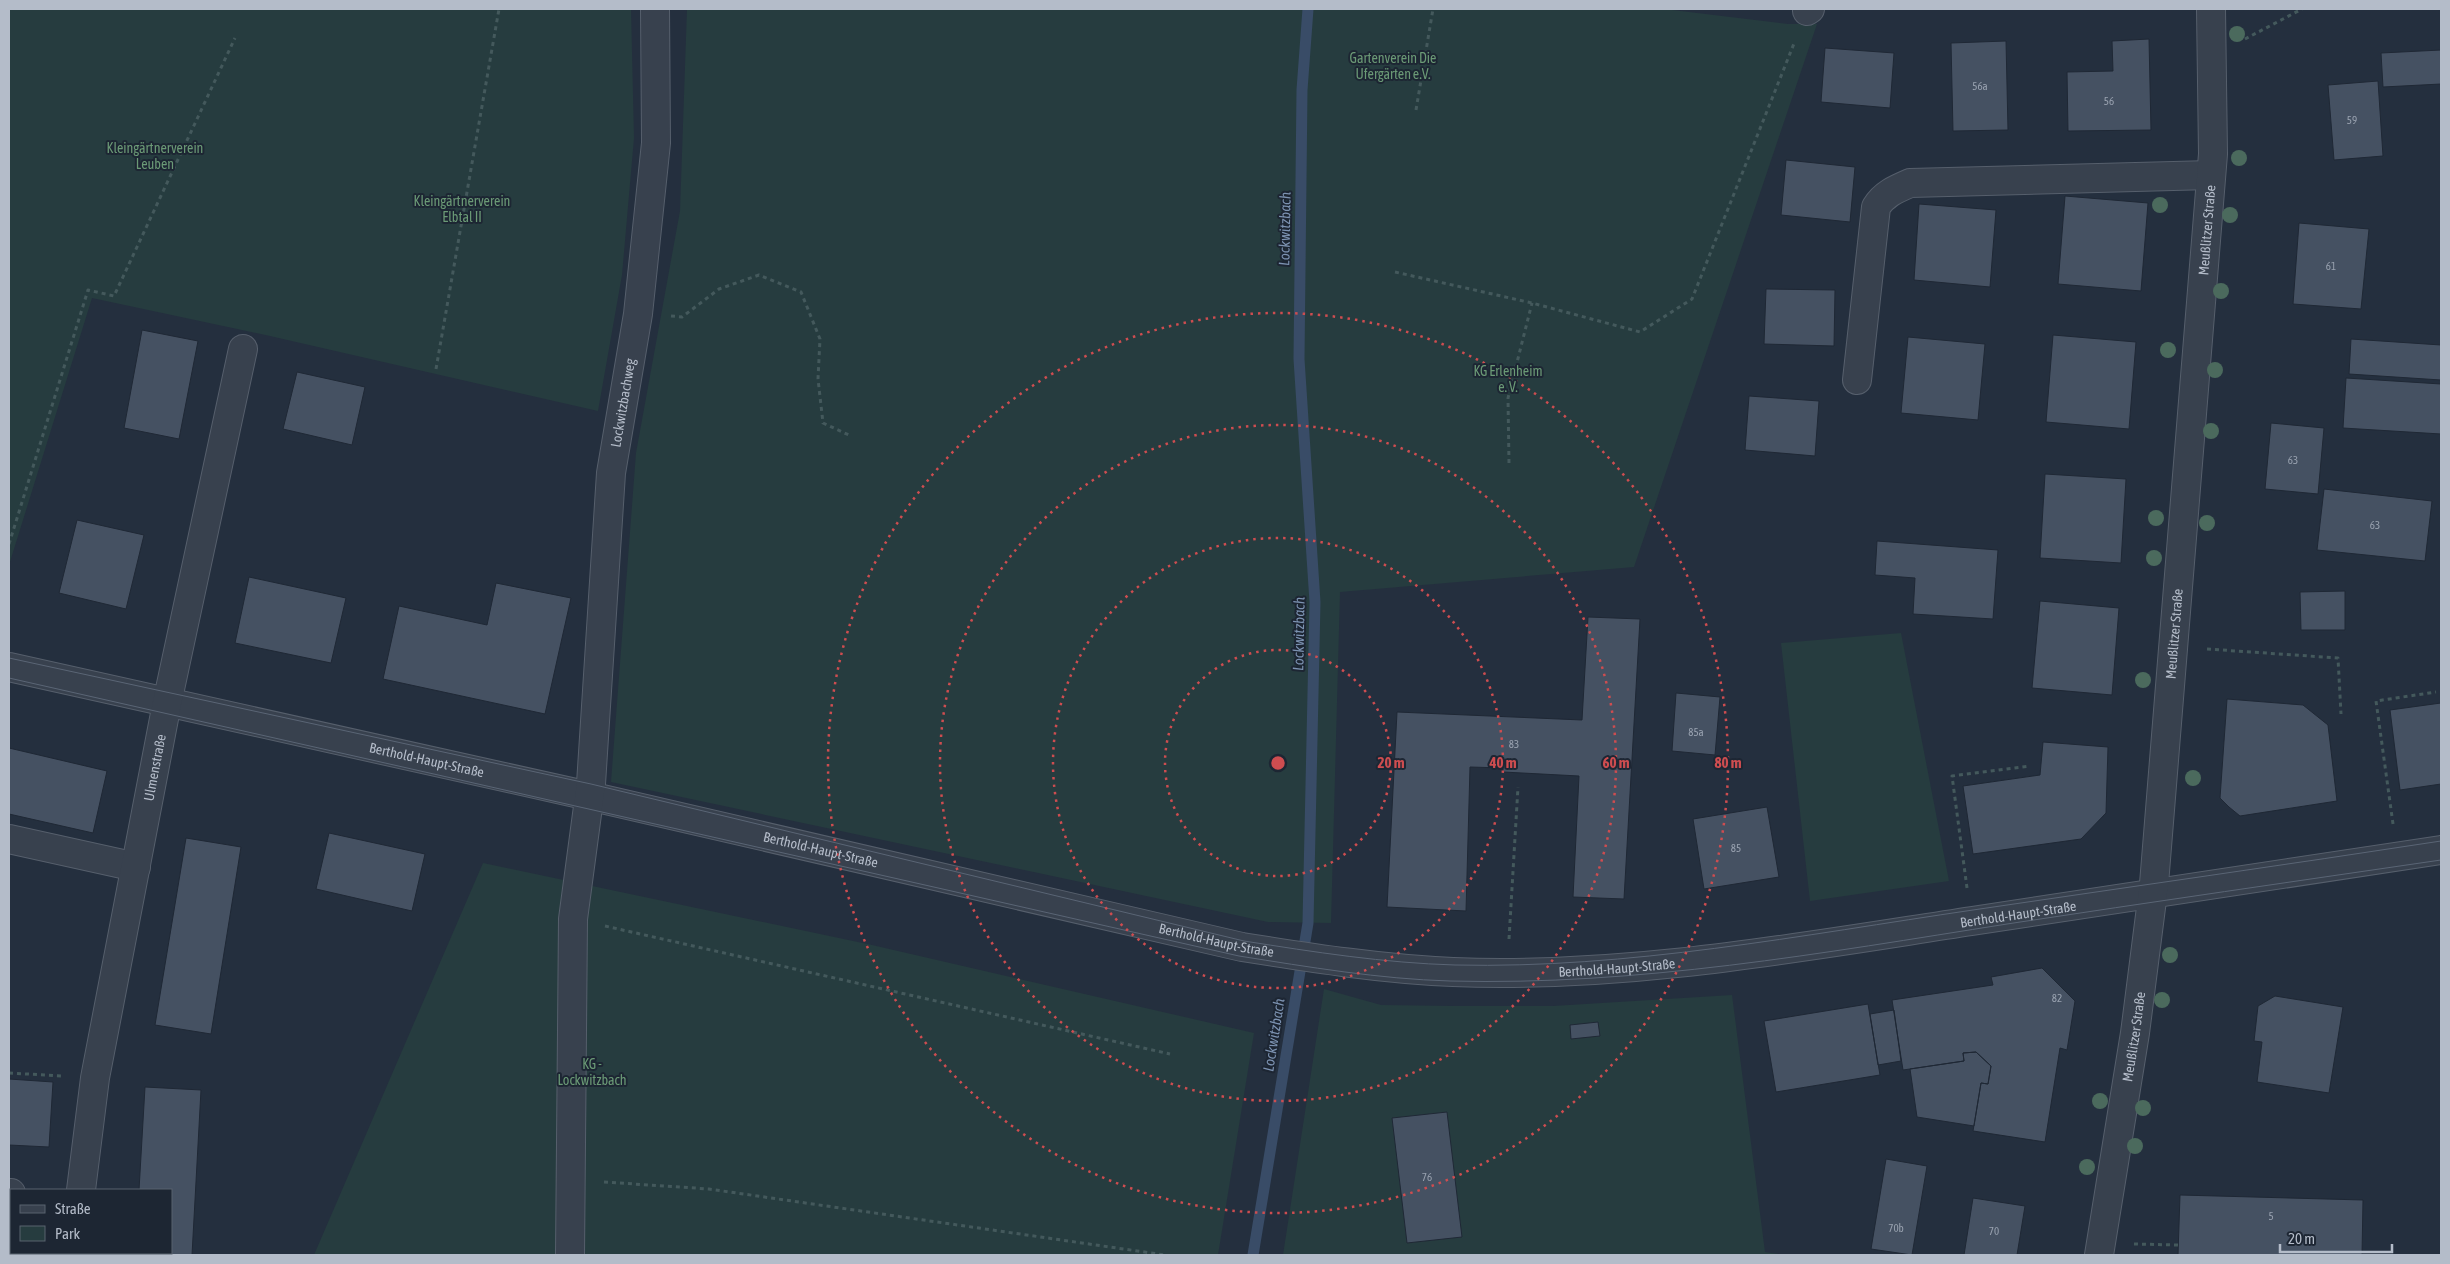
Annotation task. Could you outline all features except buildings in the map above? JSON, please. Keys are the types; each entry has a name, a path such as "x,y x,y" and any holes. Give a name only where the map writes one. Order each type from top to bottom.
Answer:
{"street":[{"name":"Lockwitzbachweg","path":"570,1255 573,919 589,796 611,473 638,314 656,143 655,9"},
{"name":"Meußlitzer Straße","path":"2099,1255 2135,1033 2153,894 2211,175 2212,9"},
{"path":"1857,380 1876,207 1881,199 1894,190 1910,183 2211,175"},
{"name":"Ulmenstraße","path":"81,1189 95,1078 167,703 243,349"},
{"name":"Berthold-Haupt-Straße","path":"9,667 589,796 1242,947 1342,963 1453,972 1639,967 1820,945 2441,850"},
{"path":"9,839 136,867"}],"path":[{"path":"436,369 499,9"},
{"path":"1416,110 1433,9"},
{"path":"2213,55 2302,9"},
{"path":"1395,272 1532,303 1640,332 1692,299 1808,10"},
{"path":"9,544 88,290 114,296 235,38"},
{"path":"638,314 682,317 719,289 759,275 801,292 820,339 818,379 824,422 851,436"},
{"path":"1509,463 1508,398 1532,303"},
{"path":"2174,647 2338,658 2341,714"},
{"path":"2398,857 2376,701 2436,692"},
{"path":"1971,921 1952,776 2030,766"},
{"path":"1507,972 1518,787"},
{"path":"573,919 1170,1054"},
{"path":"9,1073 95,1078"},
{"path":"571,1179 708,1189 1165,1255"},
{"path":"2153,1244 2178,1245"}],"green space":[{"path":"9,9 631,9 634,138 622,275 598,411 270,336 92,298 9,565"},
{"path":"687,9 1664,9 1788,24 1817,24 1634,567 1340,592 1331,923 1268,922 611,782 636,453 680,211"},
{"path":"1901,633 1949,881 1810,901 1781,643"},
{"name":"KG - Lockwitzbach","path":"483,863 872,945 1254,1033 1218,1255 314,1255"},
{"path":"1324,989 1381,1005 1553,1006 1732,995 1765,1252 1784,1255 1283,1255"}],"waterway":[{"name":"Lockwitzbach","path":"1253,1255 1308,923 1315,602 1299,359 1302,90 1308,9"}],"tram line":[{"path":"9,658 591,784 1244,941 1402,962 1455,965 1520,965 1650,956 1780,939 2441,841"},
{"path":"9,678 1239,956 1344,972 1423,980 1520,981 1590,978 1730,965 1869,946 2441,860"}],"park label":[{"name":"Gartenverein Die Ufergärten e.V.","path":"1393,66"},
{"name":"Kleingärtnerverein Leuben","path":"155,156"},
{"name":"Kleingärtnerverein Elbtal II","path":"462,210"},
{"name":"KG Erlenheim e. V.","path":"1508,380"}]}
